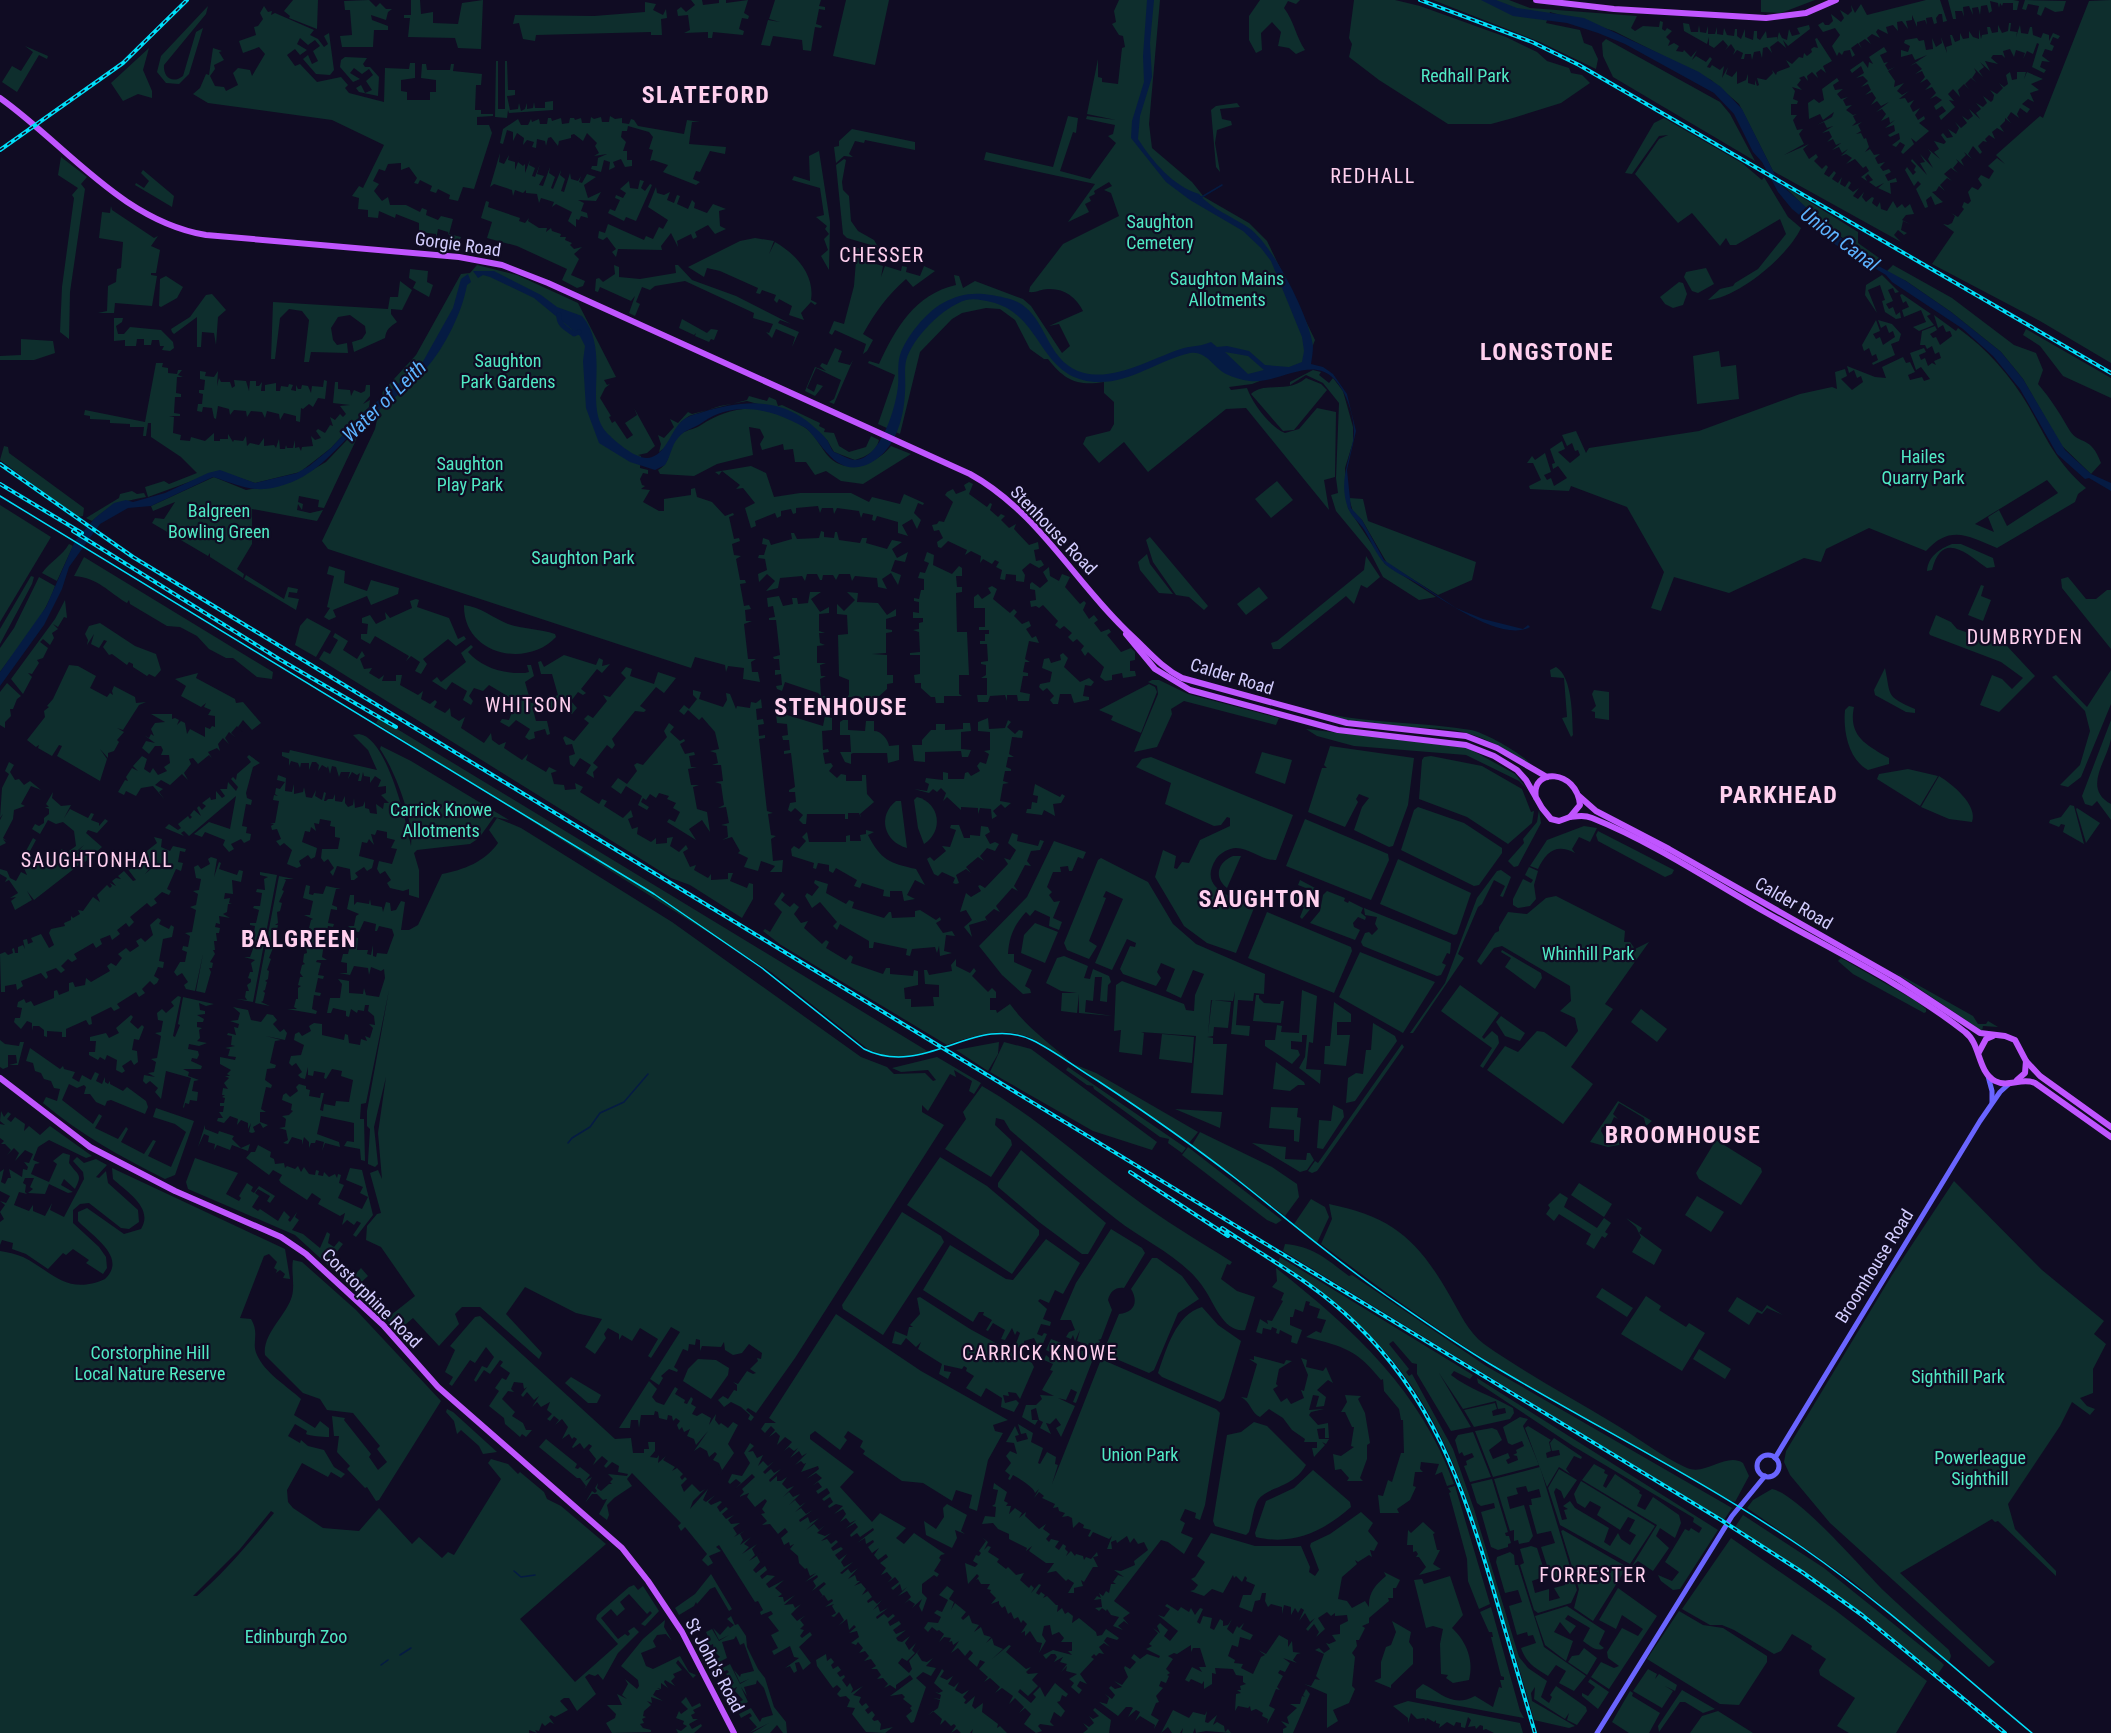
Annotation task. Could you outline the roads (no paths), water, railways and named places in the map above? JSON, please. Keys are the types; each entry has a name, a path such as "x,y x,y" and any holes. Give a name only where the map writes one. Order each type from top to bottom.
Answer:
{"main road":[{"path":"1536,0 1614,9 1748,18 1792,16 1836,0"},
{"name":"Gorgie Road","path":"0,98 99,181 143,212 170,226 206,235 432,254 502,265 951,465"},
{"name":"Stenhouse Road","path":"951,465 982,481 1017,509 1124,630"},
{"name":"Calder Road","path":"1124,630 1169,671 1202,686 1347,723 1466,736 1491,744 1547,777"},
{"name":"Calder Road","path":"1124,630 1147,661 1165,676 1184,687 1338,730 1466,745 1494,756 1516,770 1526,780 1536,798"},
{"path":"1560,775 1568,779 1579,796 1580,808 1570,818 1559,821 1551,819 1536,798 1536,787 1547,777 1560,775"},
{"name":"Calder Road","path":"1579,796 1596,811 1669,849 1889,974 1980,1033 2005,1036 2015,1040 2026,1061 2040,1076 2111,1127"},
{"name":"Calder Road","path":"1570,818 1582,815 1591,817 1639,841 1882,978 1964,1032 1978,1052 1988,1076"},
{"path":"1978,1052 1982,1044 1994,1036"},
{"path":"2012,1083 2025,1072 2026,1061"},
{"path":"1988,1076 2000,1083 2029,1080 2111,1137"},
{"path":"1988,1076 1992,1091 1991,1106"},
{"name":"Corstorphine Road","path":"0,1078 90,1147 159,1183 263,1229 299,1248 383,1325 438,1388 612,1538 639,1568 668,1611"},
{"name":"Broomhouse Road","path":"1772,1456 1991,1106 2012,1083"},
{"path":"1772,1456 1778,1470 1773,1475 1762,1475 1757,1468 1758,1460 1772,1456"},
{"path":"1597,1733 1762,1475"},
{"name":"St John's Road","path":"668,1611 696,1657 734,1733"}],"water":[{"path":"1147,0 1154,0 1150,43 1152,77 1140,116 1138,139 1150,156 1172,179 1199,194 1216,208 1249,228 1269,249 1305,317 1313,346 1311,364 1323,367 1333,374 1347,394 1356,431 1347,470 1351,508 1362,520 1384,560 1446,602 1386,565 1348,508 1344,482 1354,425 1350,407 1342,390 1332,377 1323,372 1304,370 1272,379 1250,381 1226,374 1205,356 1190,353 1132,376 1108,382 1095,382 1076,378 1062,370 1021,319 1008,309 988,301 969,299 938,316 909,352 905,369 904,403 900,425 884,453 876,460 866,465 847,467 832,458 802,426 781,416 747,409 714,416 684,432 676,441 665,465 655,470 630,462 599,443 586,408 583,361 585,346 580,336 534,298 490,277 483,275 478,278 473,271 494,271 541,295 557,307 582,316 591,330 595,346 596,394 600,422 607,433 621,446 634,454 647,458 662,450 679,425 688,417 730,405 757,403 795,413 827,440 834,452 853,460 864,457 880,442 886,430 898,386 899,359 907,341 917,326 937,307 966,294 991,295 1021,304 1033,315 1063,361 1084,373 1097,375 1122,371 1184,348 1211,342 1217,347 1227,346 1249,351 1265,365 1289,367 1302,362 1304,351 1302,337 1271,261 1243,231 1190,200 1166,182 1131,138 1132,121 1144,82 1143,56","holes":["1225,352 1248,356 1264,370 1248,374"]},
{"name":"Union Canal","path":"1481,0 1496,0 1517,8 1584,18 1699,72 1721,87 1742,109 1779,183 1837,235 1869,257 1875,264 1906,281 1951,312 2001,352 2023,379 2065,450 2091,474 2111,483 2111,491 2089,478 2085,479 2057,454 2020,389 1993,356 1963,329 1892,282 1886,275 1836,245 1792,209 1778,192 1762,162 1753,152 1734,114 1714,93 1625,44 1598,33 1567,23 1513,16"},
{"name":"Water of Leith","path":"468,274 471,282 467,285 456,320 429,365 414,381 362,424 330,456 303,477 280,486 260,489 243,487 213,477 151,506 128,508 100,524 69,567 62,589 44,625 0,686 0,672 46,607 75,541 95,518 114,503 126,500 133,502 165,493 208,473 220,470 255,483 297,473 309,466 331,448 364,412 421,365 453,308 461,279"},
{"path":"1459,609 1483,619 1523,629 1504,629 1472,617"}],"waterway":[{"path":"1200,198 1222,185"},
{"path":"559,315 561,324 574,334 579,332"},
{"path":"568,1143 590,1127 600,1113 624,1102 648,1074"},
{"path":"514,1571 521,1577 535,1575"},
{"path":"400,1655 411,1648"},
{"path":"381,1665 388,1660"}],"tram line":[{"path":"0,496 654,894 762,968 864,1049 886,1056 908,1056 990,1034 1011,1034 1032,1040 1049,1049 1185,1141 1346,1266 1449,1339 1727,1499 1803,1548 1891,1615 2032,1733"}],"railway":[{"path":"0,150 123,63 187,0"},
{"path":"1420,0 1532,42 1579,65 2111,373"},
{"path":"0,464 133,557 1721,1520 1802,1572 1862,1615 2005,1733"},
{"path":"0,484 82,533"},
{"path":"73,531 279,659 396,727"},
{"path":"1130,1172 1228,1236"},
{"path":"1222,1228 1308,1284 1340,1309 1382,1352 1405,1381 1425,1412 1442,1444 1469,1512 1535,1733"}],"district":[{"name":"SLATEFORD","path":"706,95"},
{"name":"REDHALL","path":"1373,176"},
{"name":"CHESSER","path":"882,255"},
{"name":"LONGSTONE","path":"1547,352"},
{"name":"DUMBRYDEN","path":"2025,637"},
{"name":"WHITSON","path":"529,705"},
{"name":"STENHOUSE","path":"841,707"},
{"name":"PARKHEAD","path":"1779,795"},
{"name":"SAUGHTONHALL","path":"97,860"},
{"name":"SAUGHTON","path":"1260,899"},
{"name":"BALGREEN","path":"299,939"},
{"name":"BROOMHOUSE","path":"1683,1135"},
{"name":"CARRICK KNOWE","path":"1040,1353"},
{"name":"FORRESTER","path":"1593,1575"}],"park label":[{"name":"Redhall Park","path":"1465,75"},
{"name":"Saughton Cemetery","path":"1160,231"},
{"name":"Saughton Mains Allotments","path":"1227,288"},
{"name":"Saughton Park Gardens","path":"508,370"},
{"name":"Hailes Quarry Park","path":"1923,466"},
{"name":"Saughton Play Park","path":"470,473"},
{"name":"Balgreen Bowling Green","path":"219,520"},
{"name":"Saughton Park","path":"583,557"},
{"name":"Carrick Knowe Allotments","path":"441,819"},
{"name":"Whinhill Park","path":"1588,953"},
{"name":"Corstorphine Hill Local Nature Reserve","path":"150,1362"},
{"name":"Sighthill Park","path":"1958,1376"},
{"name":"Union Park","path":"1140,1454"},
{"name":"Powerleague Sighthill","path":"1980,1467"},
{"name":"Edinburgh Zoo","path":"296,1636"}]}
